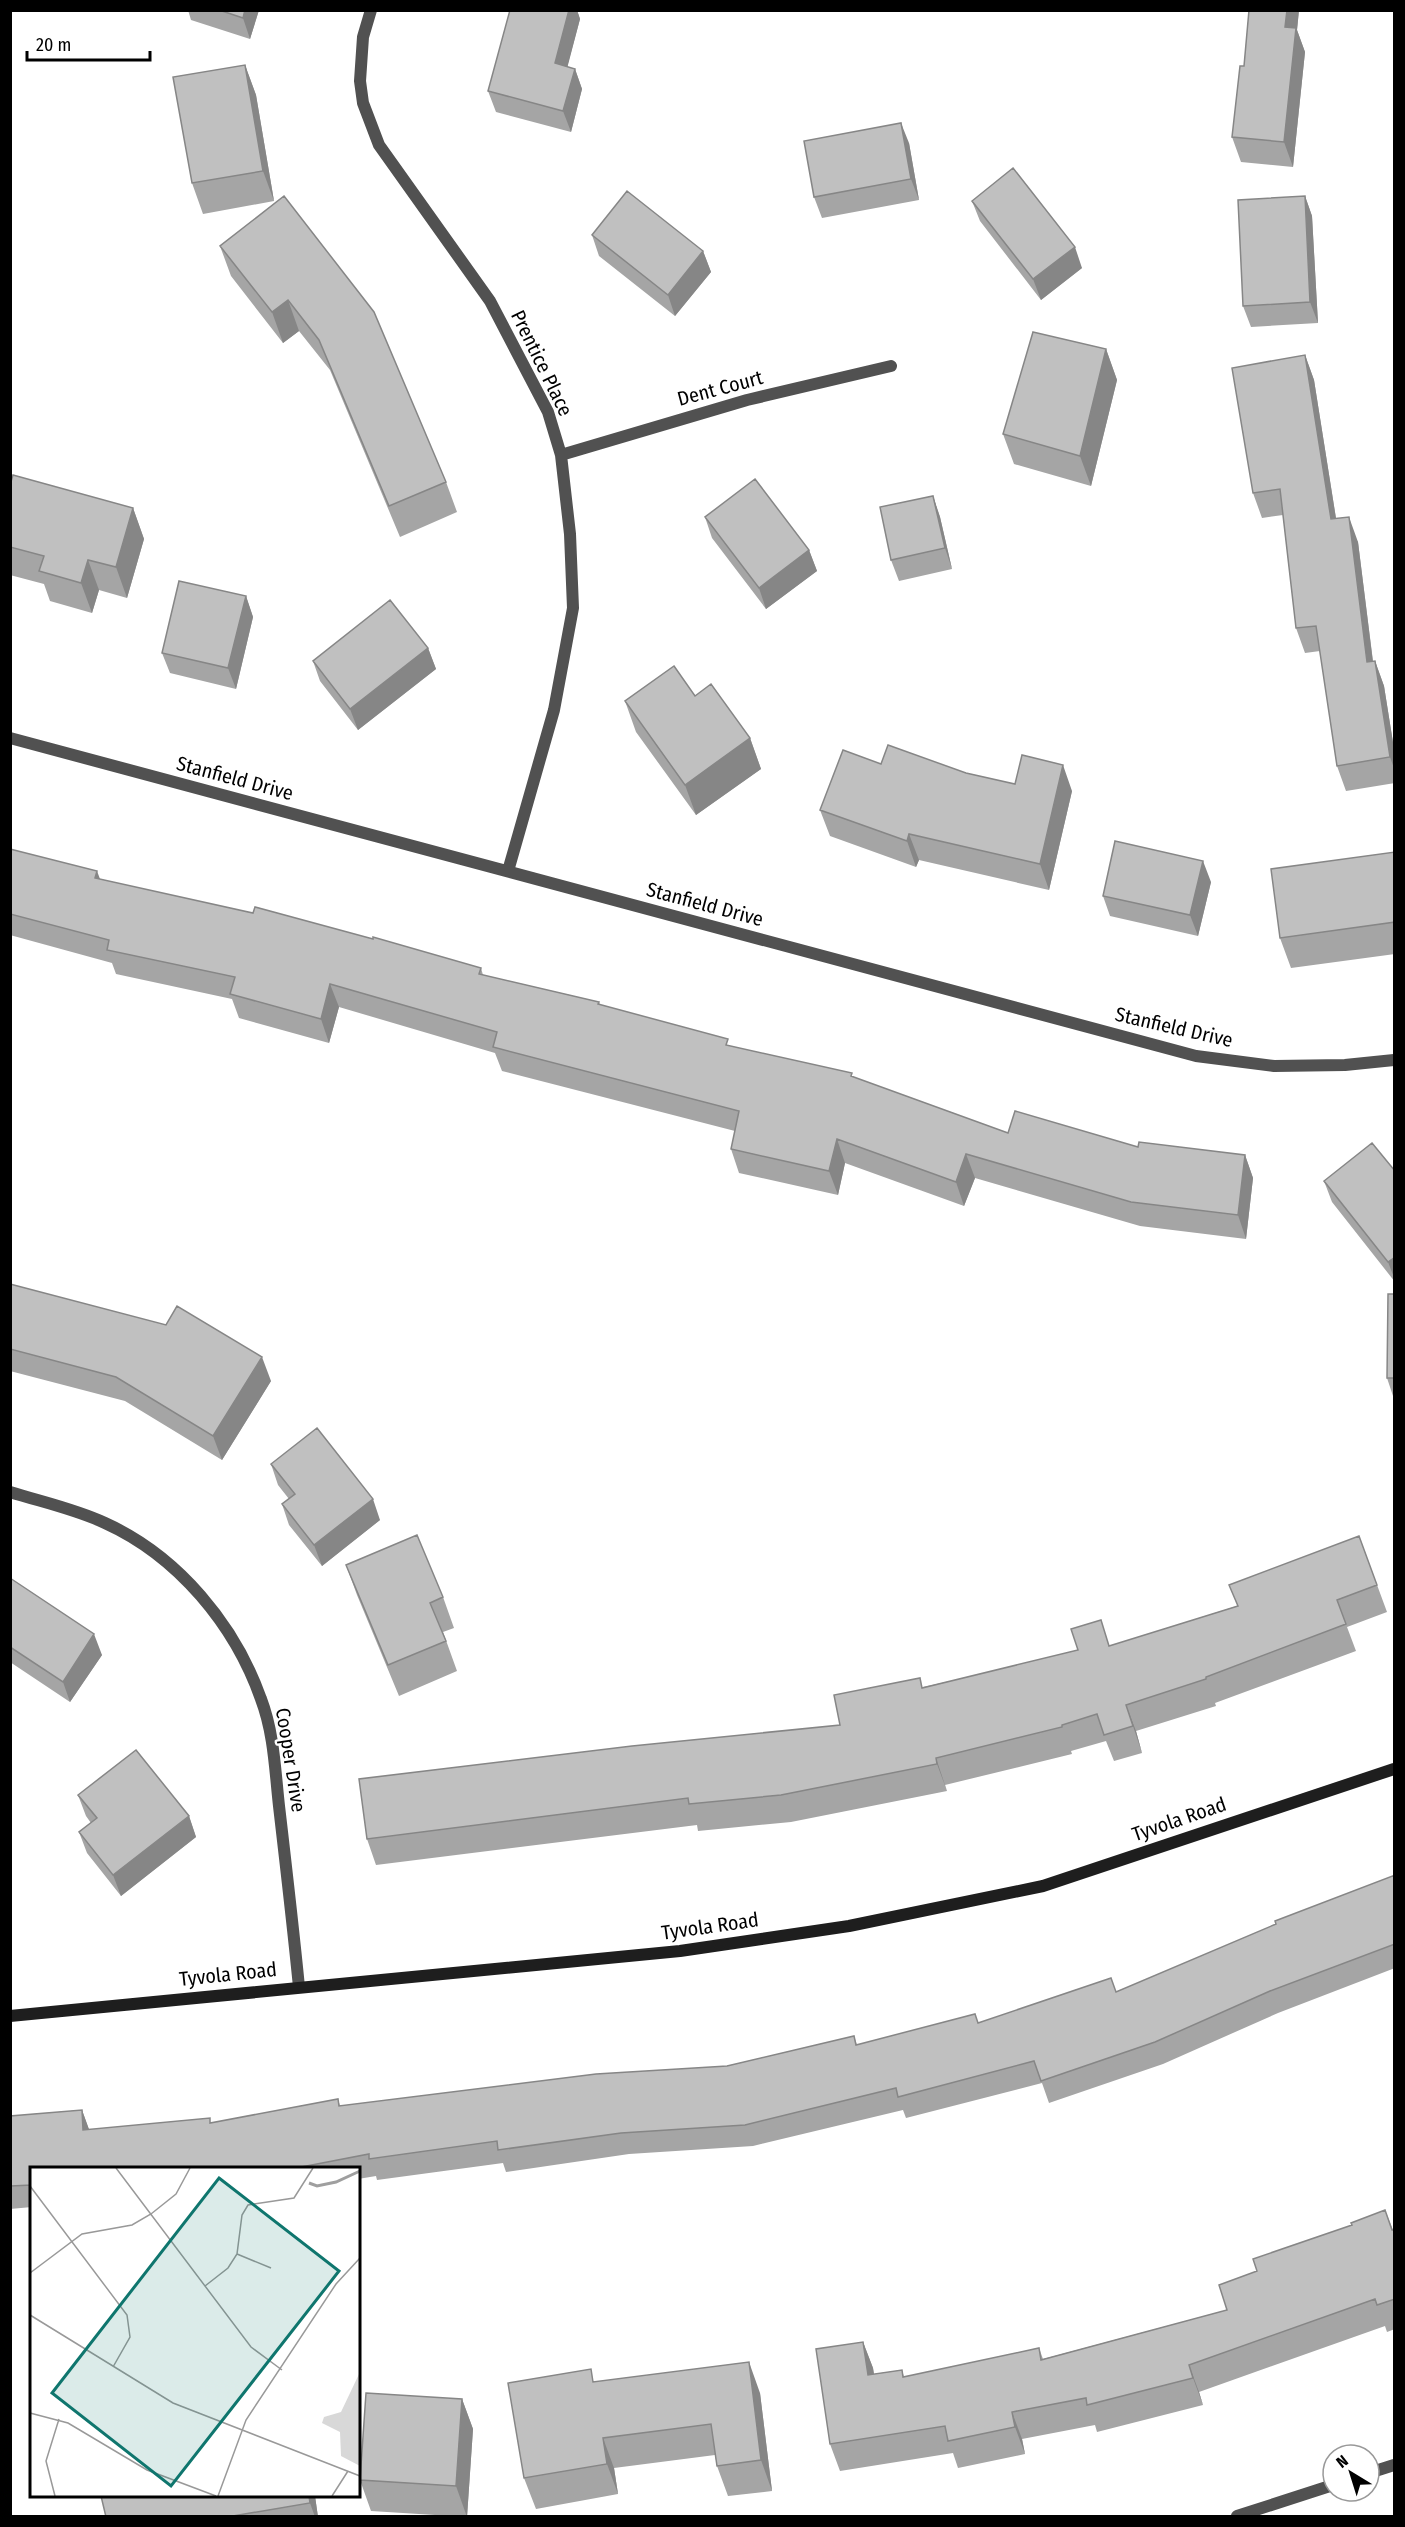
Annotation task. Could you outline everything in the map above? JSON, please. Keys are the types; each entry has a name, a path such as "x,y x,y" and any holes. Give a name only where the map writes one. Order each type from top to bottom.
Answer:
{"main road":[{"name":"Tyvola Road","path":"10,2016 680,1950 849,1926 946,1908 1043,1886 1395,1769"}],"street":[{"name":"Prentice Place","path":"371,10 363,37 360,81 363,103 379,145 490,301 548,412 561,455 570,534 573,608 554,710 508,871"},
{"name":"Dent Court","path":"561,455 747,400 891,366"},
{"name":"Stanfield Drive","path":"10,738 1196,1056 1274,1066 1345,1065 1395,1060"},
{"name":"Cooper Drive","path":"10,1492 108,1524 159,1556 181,1575 221,1620 250,1672 270,1728 299,1987"},
{"path":"1236,2517 1321,2489"}],"building":[{"path":"219,10 245,10 243,18"},
{"path":"510,10 569,10 555,63 575,69 563,111 488,91"},
{"path":"1249,10 1287,10 1285,27 1296,28 1284,142 1232,137 1240,66 1244,66"},
{"path":"245,65 263,171 192,183 173,77"},
{"path":"901,123 911,179 814,197 804,141"},
{"path":"1013,168 1075,247 1033,279 972,201"},
{"path":"627,191 703,251 668,295 592,235"},
{"path":"284,196 374,312 446,482 389,506 319,340 288,300 272,312 220,246"},
{"path":"1305,196 1310,302 1243,306 1238,200"},
{"path":"1033,332 1106,349 1080,456 1003,434"},
{"path":"1305,355 1331,519 1349,517 1367,662 1375,661 1390,757 1337,766 1316,626 1296,628 1280,489 1253,493 1232,368"},
{"path":"13,475 133,508 116,567 88,560 81,583 39,571 44,556 10,547 10,485"},
{"path":"755,479 809,550 759,588 705,517"},
{"path":"933,496 945,548 891,560 880,507"},
{"path":"179,581 246,596 228,668 162,653"},
{"path":"390,600 428,648 350,709 313,661"},
{"path":"674,666 695,696 711,684 750,738 685,785 625,701"},
{"path":"888,745 966,773 1015,784 1022,755 1063,765 1040,864 909,834 907,841 820,810 843,750 881,764"},
{"path":"1115,841 1203,861 1190,915 1103,896"},
{"path":"10,849 97,871 95,878 253,913 255,907 373,939 373,937 481,968 479,974 599,1002 598,1004 728,1039 726,1045 852,1073 851,1076 1008,1133 1015,1111 1138,1147 1139,1142 1245,1155 1238,1215 1131,1202 966,1154 956,1182 837,1139 829,1171 731,1149 739,1111 493,1047 497,1032 330,984 321,1019 230,994 235,977 107,950 109,940 10,914"},
{"path":"1395,852 1395,922 1280,938 1271,869"},
{"path":"1372,1143 1395,1171 1395,1257 1388,1262 1324,1181"},
{"path":"10,1284 166,1325 177,1306 262,1357 213,1436 116,1377 10,1349"},
{"path":"1388,1294 1395,1294 1395,1378 1387,1378"},
{"path":"317,1428 373,1499 314,1545 282,1504 295,1494 271,1464"},
{"path":"417,1535 443,1597 430,1603 446,1641 388,1665 346,1565"},
{"path":"1359,1536 1377,1585 1337,1600 1346,1624 1206,1677 1206,1679 1126,1705 1133,1726 1104,1735 1097,1714 1062,1725 1062,1727 936,1758 937,1764 781,1795 689,1804 688,1798 367,1839 359,1779 632,1746 840,1725 834,1695 920,1678 922,1688 1078,1650 1071,1629 1101,1620 1109,1646 1238,1606 1229,1585"},
{"path":"10,1578 94,1634 63,1682 10,1647"},
{"path":"136,1750 189,1816 113,1875 79,1832 97,1818 78,1795"},
{"path":"1395,1875 1395,1944 1270,1991 1155,2042 1041,2081 1034,2061 898,2097 896,2088 745,2125 621,2133 498,2150 497,2141 369,2159 369,2154 301,2167 30,2167 30,2185 10,2186 10,2116 82,2110 83,2130 210,2118 210,2123 338,2099 339,2106 596,2074 727,2066 854,2036 856,2045 975,2014 978,2023 1111,1978 1116,1992 1276,1924 1275,1921"},
{"path":"1385,2210 1392,2230 1395,2230 1395,2299 1377,2305 1375,2299 1189,2365 1193,2378 1087,2405 1086,2398 1012,2412 1015,2427 948,2441 945,2426 830,2444 816,2349 863,2342 868,2375 902,2370 903,2377 1039,2348 1041,2360 1227,2310 1219,2285 1257,2271 1253,2259 1352,2225 1351,2223"},
{"path":"749,2362 761,2460 717,2466 711,2424 603,2438 607,2464 524,2478 508,2383 591,2369 593,2382"},
{"path":"366,2393 462,2399 456,2486 360,2480"},
{"path":"101,2497 309,2497 310,2503 227,2517 106,2517"}]}
